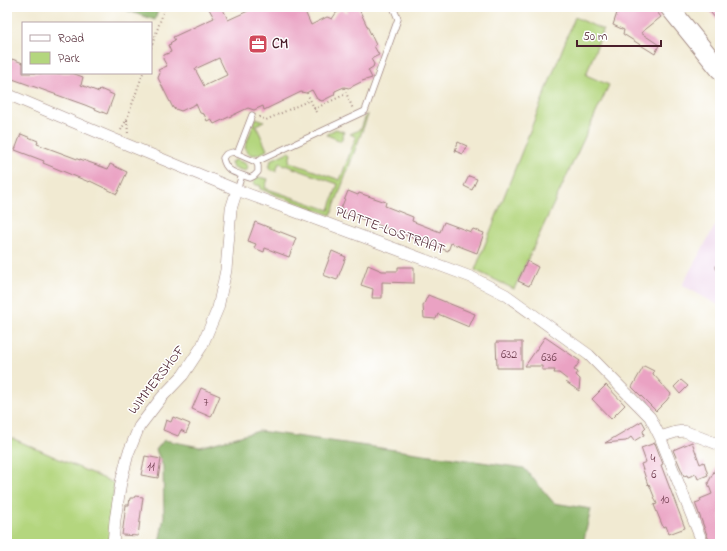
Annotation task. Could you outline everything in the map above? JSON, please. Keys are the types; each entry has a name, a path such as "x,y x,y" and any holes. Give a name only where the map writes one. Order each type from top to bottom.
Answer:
{"main road":[{"path":"670,7 720,70"}],"street":[{"name":"PLATTE-LOSTRAAT","path":"7,94 237,190 471,277 506,295 589,355 650,417 660,437 703,544"},
{"name":"WIMMERSHOF","path":"114,544 114,520 122,482 128,454 139,427 183,375 202,346 218,308 226,270 231,209 237,190"},
{"path":"660,437 684,431 720,445"}],"lane":[{"path":"256,162 365,111 398,19 393,7"},
{"path":"237,154 252,115"},
{"path":"233,152 256,162 258,172 250,178 227,170 224,165 223,158 226,154 233,152"},
{"path":"237,190 242,175"}],"path":[{"path":"157,7 164,11"},
{"path":"152,45 165,7"},
{"path":"116,140 127,119 142,74"},
{"path":"344,88 356,116"},
{"path":"307,93 316,112"},
{"path":"314,109 346,94"},
{"path":"266,120 310,100"},
{"path":"127,119 128,137"}],"shaded area":[{"path":"720,217 720,306 682,285"}],"green space":[{"path":"117,7 159,7 155,20"},
{"path":"575,17 603,30 586,75 609,85 514,289 475,270"},
{"path":"366,115 368,115 331,215 260,189 261,186 253,184 255,179 258,177 268,179 265,188 329,210 338,184 279,163 276,171 269,169 271,160 288,152 291,153 289,162 340,180 356,137 350,134 361,129"},
{"path":"256,118 264,121 256,125 267,150 260,154 253,155 248,153 245,147"},
{"path":"336,129 344,132 341,141 327,135"},
{"path":"236,160 246,164 248,169 244,171 233,167 231,162"},
{"path":"259,431 524,468 554,503 591,509 583,544 159,544 164,516 163,466 156,450 164,440 200,447"},
{"path":"7,436 114,483 110,544 7,544"}],"building":[{"path":"208,7 222,7 228,20 248,11 246,7 303,7 311,25 327,17 332,19 336,13 341,10 347,12 349,7 358,7 376,45 374,46 379,55 371,59 374,64 373,67 368,70 372,78 362,81 349,88 344,87 335,91 334,95 322,101 317,99 312,90 306,93 301,92 264,110 263,106 254,110 248,108 214,124 211,119 207,121 204,114 200,113 196,104 181,111 173,108 158,78 160,73 158,70 167,66 163,59 164,55 171,52 168,45 175,40 173,37 214,18","holes":["219,58 227,75 204,86 195,69"]},
{"path":"619,7 632,7 643,11 645,7 653,7 661,17 641,33 659,45 655,54 623,34 624,30 613,25"},
{"path":"706,7 720,7 720,23 716,19"},
{"path":"12,59 22,63 22,74 75,74 83,77 81,85 99,92 100,89 114,95 107,114 7,77 7,72"},
{"path":"21,134 38,141 37,144 80,160 108,169 110,164 127,172 117,194 90,181 89,182 43,163 44,161 15,150"},
{"path":"458,142 467,146 463,154 455,151"},
{"path":"469,176 477,179 472,190 464,186"},
{"path":"348,191 386,202 385,206 413,217 412,221 440,232 444,222 471,232 473,229 484,233 477,253 451,243 448,251 340,211"},
{"path":"255,222 296,238 289,257 265,248 264,252 254,248 256,244 248,241"},
{"path":"332,251 346,257 337,280 323,275"},
{"path":"527,261 538,267 529,286 518,281"},
{"path":"368,265 382,271 398,271 398,267 414,267 414,283 382,282 382,298 372,298 373,289 361,285"},
{"path":"428,295 475,314 469,327 438,314 436,319 424,318 423,306"},
{"path":"545,337 580,361 574,370 578,372 576,375 580,379 579,391 566,382 568,380 559,373 554,373 555,370 542,370 542,366 525,366"},
{"path":"496,342 522,342 522,368 497,368"},
{"path":"644,366 654,371 653,374 671,394 656,411 632,387"},
{"path":"681,380 688,386 680,394 674,387"},
{"path":"606,385 625,405 611,419 592,399"},
{"path":"201,388 220,396 211,417 192,409"},
{"path":"173,417 190,424 186,433 181,430 178,436 163,430 166,420 171,422"},
{"path":"642,421 646,428 643,431 644,435 634,441 631,437 626,441 605,443"},
{"path":"692,442 700,464 704,462 708,475 698,479 696,474 688,477 687,475 684,476 673,450"},
{"path":"655,443 663,464 661,465 685,528 669,534 666,526 663,527 654,505 657,504 649,484 648,485 641,464 646,462 641,448"},
{"path":"145,456 161,459 158,478 141,475"},
{"path":"720,460 720,539 710,543 695,503 712,494 708,483"},
{"path":"135,496 143,497 138,536 122,535 126,505 129,505 130,498 134,498"}],"place":[{"name":"CM","path":"258,44"}]}
